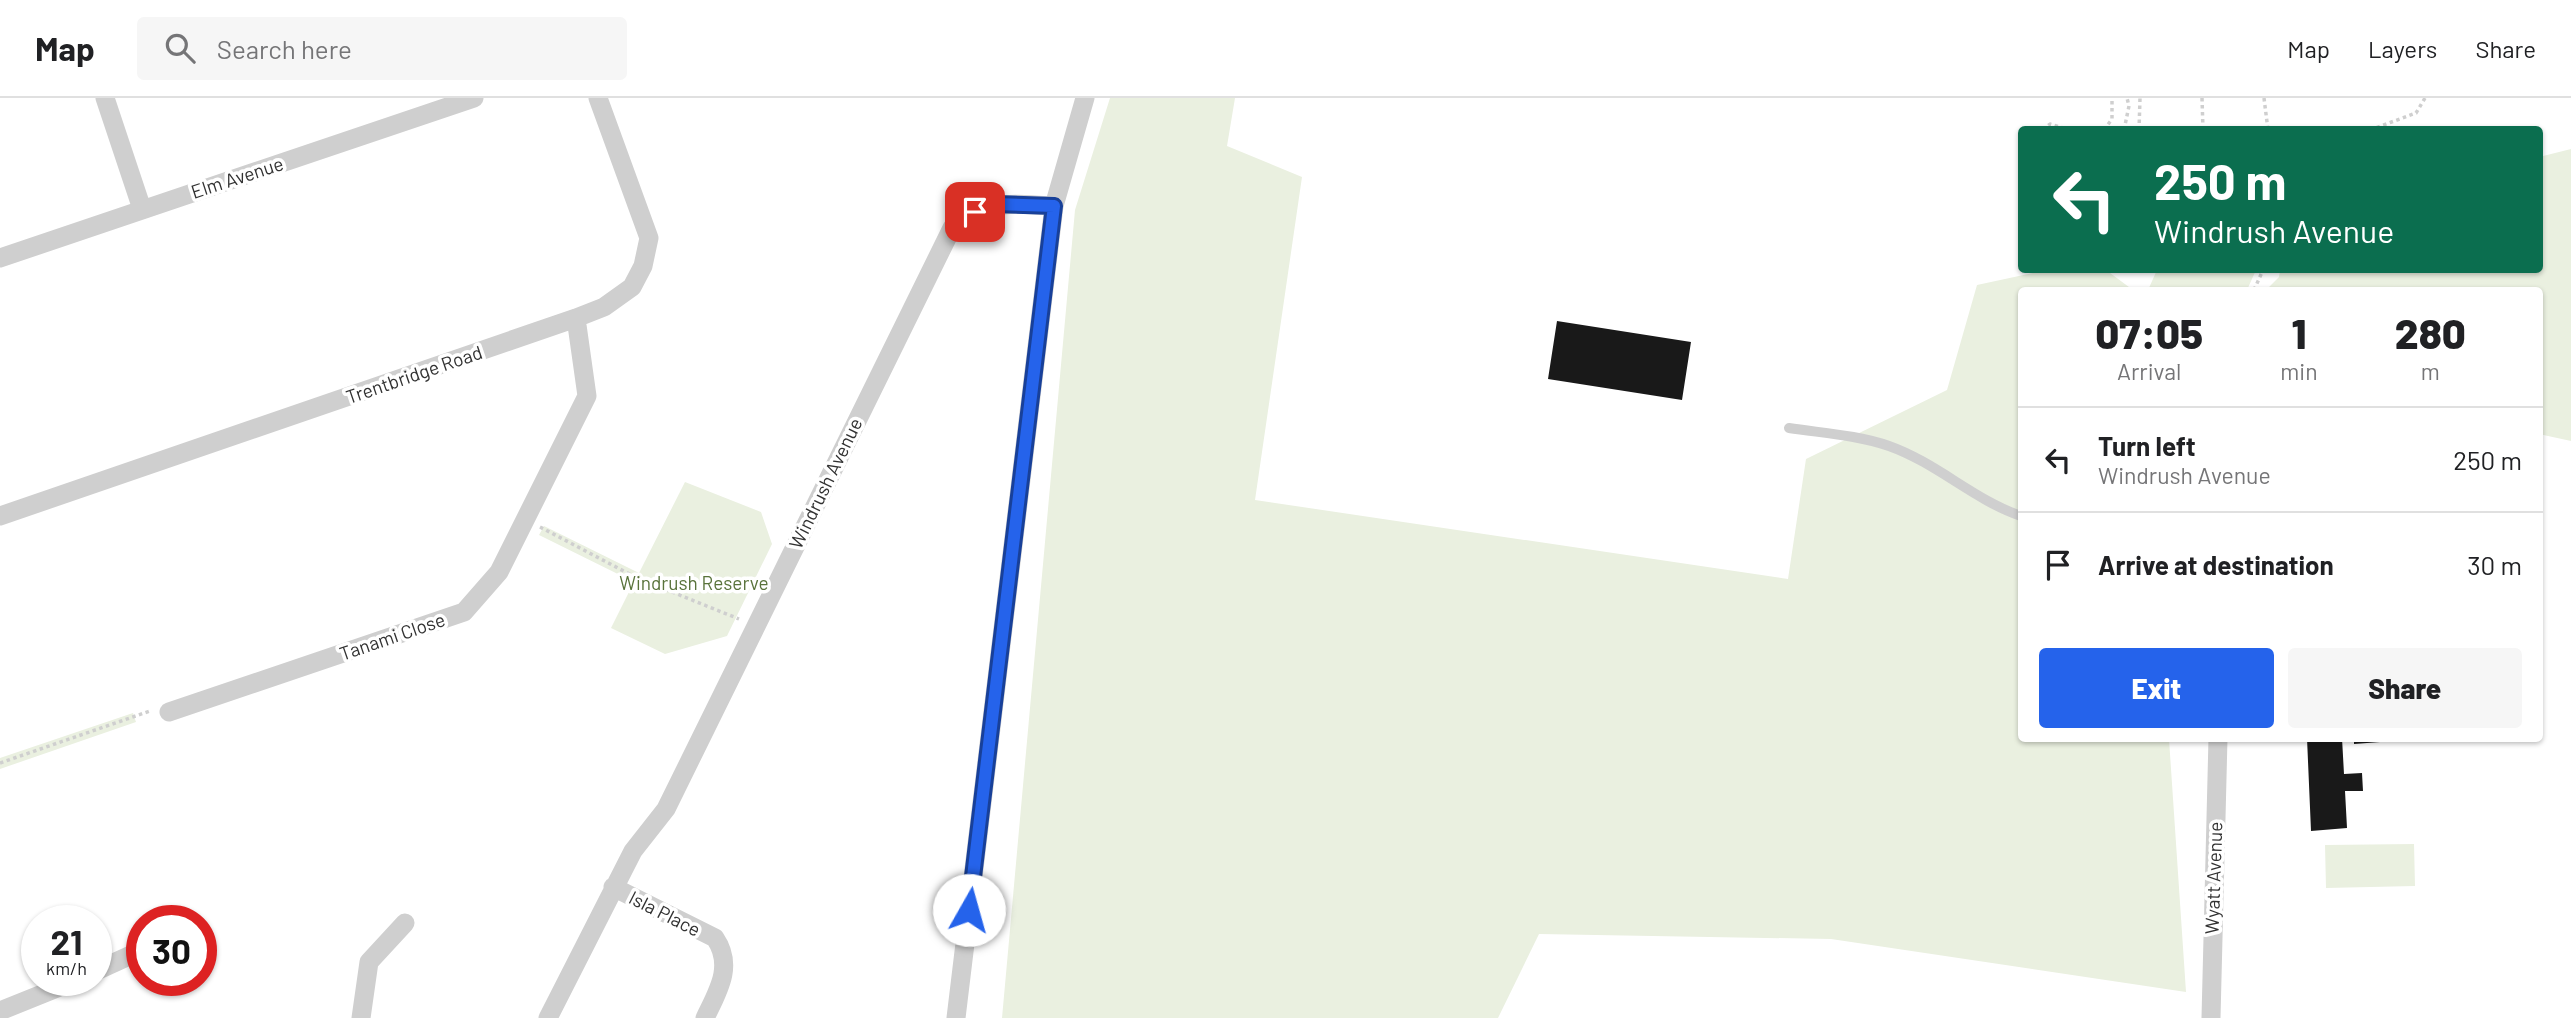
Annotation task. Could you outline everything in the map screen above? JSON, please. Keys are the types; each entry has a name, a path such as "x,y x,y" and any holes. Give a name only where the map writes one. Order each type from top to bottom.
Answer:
{"street":[{"path":"105,98 142,209"},
{"name":"Elm Avenue","path":"0,258 474,98"},
{"name":"Trentbridge Road","path":"0,516 576,318 604,306 632,288 643,266 649,239 598,98"},
{"path":"956,1018 1054,206 1085,98"},
{"name":"Windrush Avenue","path":"548,1018 633,851 666,809 754,625 952,228 975,212 995,204 1054,206"},
{"name":"Tanami Close","path":"169,712 464,612 499,572 587,396 576,318"},
{"name":"Wyatt Avenue","path":"2211,1018 2218,742"},
{"name":"Isla Place","path":"614,887 715,938 722,948 725,971 705,1018"},
{"path":"361,1018 369,962 405,923"},
{"path":"0,1011 37,996"}],"lane":[{"path":"1789,428 1889,446 1948,475 2001,509 2018,515"}],"path":[{"path":"2107,126 2112,119 2112,98"},
{"path":"2125,126 2129,106 2127,98"},
{"path":"2139,126 2140,98"},
{"path":"2202,98 2203,126"},
{"path":"2264,98 2268,126"},
{"path":"2381,126 2416,113 2425,98"},
{"path":"526,519 635,577 754,625"},
{"path":"0,763 154,710 169,712"}],"green space":[{"path":"1110,98 1235,98 1227,146 1302,177 1255,500 1788,579 1806,459 1947,390 1977,285 2033,273 2110,273 2129,287 2018,287 2018,742 2169,742 2186,992 1831,939 1539,934 1498,1018 1002,1018 1075,210"},
{"path":"2571,149 2571,441 2543,435 2543,287 2269,287 2280,273 2543,273 2543,156"},
{"path":"2156,273 2255,273 2248,287 2149,287"},
{"name":"Windrush Reserve","path":"685,482 761,512 772,544 727,636 665,654 611,628 634,582 539,535 544,526 639,573"},
{"path":"133,713 136,722 0,769 0,758"},
{"path":"2414,844 2415,886 2326,888 2325,845"}],"building":[{"path":"1557,321 1691,342 1682,400 1548,379"},
{"path":"2307,742 2342,742 2344,774 2362,773 2363,791 2345,791 2347,828 2311,831"}],"route":[{"path":"969,910 1054,206 995,204 975,212"}]}
